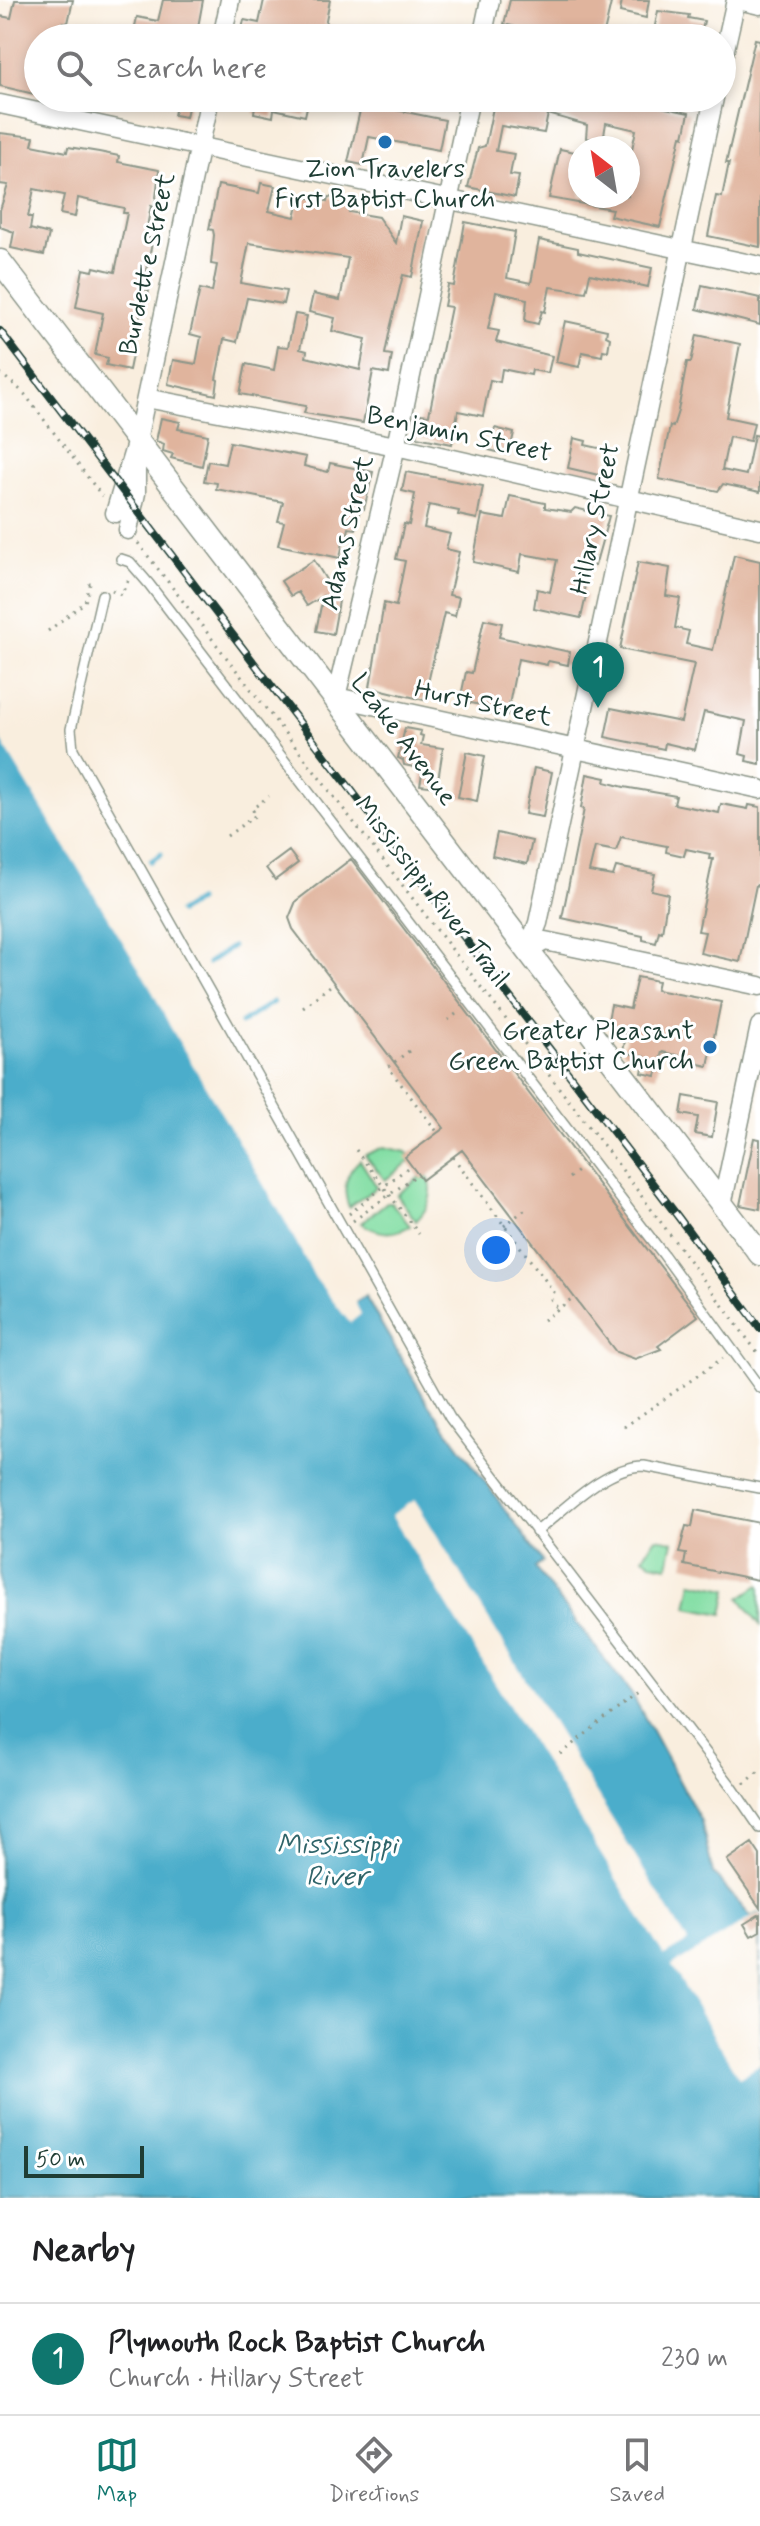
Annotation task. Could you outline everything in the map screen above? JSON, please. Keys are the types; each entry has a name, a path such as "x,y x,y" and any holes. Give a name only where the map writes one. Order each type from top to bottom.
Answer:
{"street":[{"path":"225,24 230,0"},
{"path":"485,24 490,0"},
{"path":"731,24 737,0 760,5"},
{"path":"0,104 24,109"},
{"path":"37,112 760,266"},
{"name":"Burdette Street","path":"137,440 207,112"},
{"name":"Adams Street","path":"336,697 396,446 467,112"},
{"name":"Hillary Street","path":"527,951 538,923 711,112"},
{"name":"Leake Avenue","path":"0,261 722,1205 753,1235 760,1254"},
{"name":"Benjamin Street","path":"146,398 396,446 760,529"},
{"path":"115,513 137,440"},
{"path":"128,530 136,493 137,440"},
{"name":"Hurst Street","path":"336,697 760,789"},
{"path":"527,951 545,941 760,986"},
{"path":"722,1205 760,1026"}],"lane":[{"path":"121,559 130,562 149,584 673,1267 760,1388"},
{"path":"104,590 71,729 73,749 450,1418 760,1828"},
{"path":"536,1532 608,1476 625,1468 644,1466 760,1488"}],"path":[{"path":"0,373 23,392 115,513"},
{"name":"Mississippi River Trail","path":"128,530 617,1163 760,1356"},
{"path":"48,631 85,602 90,584 121,595"},
{"path":"227,836 256,815 252,809 269,796"},
{"path":"303,1007 334,983"},
{"path":"448,1020 467,1006"},
{"path":"409,1051 388,1067 438,1133"},
{"path":"356,1150 419,1234"},
{"path":"453,1157 554,1292 551,1299 558,1309"},
{"path":"569,1178 587,1163"},
{"path":"341,1223 350,1212 411,1165"},
{"path":"341,1223 356,1220 418,1174"},
{"path":"504,1226 528,1207"},
{"path":"543,1320 574,1297"},
{"path":"624,1427 730,1353"},
{"path":"560,1754 643,1689"},
{"path":"735,1792 760,1771"}],"green space":[{"path":"384,1147 406,1152 413,1159 385,1180 365,1155"},
{"path":"360,1160 377,1187 349,1207 346,1182"},
{"path":"425,1173 429,1179 430,1198 425,1211 416,1221 397,1195"},
{"path":"391,1202 410,1226 385,1232 361,1223"},
{"path":"656,1538 673,1541 668,1566 651,1563 643,1557"},
{"path":"692,1582 728,1589 723,1614 687,1607"},
{"path":"760,1586 760,1625 740,1598"}],"water":[{"name":"Mississippi River","path":"0,708 349,1306 365,1296 427,1402 543,1562 535,1568 633,1696 701,1821 713,1873 751,1917 759,1913 760,2198 0,2198"}],"pier":[{"path":"0,704 38,756 152,949 350,1301 361,1294 363,1297 355,1302 361,1314 350,1323 315,1278 150,987 9,754 0,737"},
{"path":"415,1500 688,1942 664,1956 391,1515"},
{"path":"759,1913 760,2065 739,2078 672,1966"}],"building":[{"path":"15,0 73,0 68,23 24,24 24,92 0,86 0,16 11,18"},
{"path":"163,0 203,0 199,24 136,24 137,17 158,21"},
{"path":"264,0 330,0 325,24 243,24 244,20 259,23"},
{"path":"510,0 598,0 611,3 606,24 504,24"},
{"path":"622,0 649,0 646,18 620,12"},
{"path":"658,11 689,15 688,18 704,21 703,24 655,24"},
{"path":"755,39 760,40 760,247 708,236 716,196 722,197 729,163 726,163"},
{"path":"175,112 187,112 186,117 174,115"},
{"path":"254,112 274,112 273,117"},
{"path":"360,112 406,112 445,120 439,150 369,137 363,165 348,162"},
{"path":"492,112 689,113 660,227 610,216 612,209 606,208 640,208 640,136 635,136 636,130 606,123 604,136 586,136 587,125 548,114 544,133 501,126 496,151 514,154 510,175 519,176 515,197 468,187 478,148 485,146"},
{"path":"0,133 34,137 32,145 67,152 68,147 119,156 118,162 159,170 155,207 151,206 145,237 153,239 142,289 149,290 145,312 141,311 129,370 106,365 108,358 95,355 103,313 76,307 83,269 93,271 94,267 115,272 127,213 123,213 124,208 78,198 75,217 60,214 64,195 34,189 28,217 32,217 30,229 49,234 44,255 11,248 14,232 0,227 0,210 8,185 0,184"},
{"path":"560,149 568,151 568,201 549,198"},
{"path":"261,183 275,186 269,211 295,217 300,196 351,201 349,212 378,217 396,243 401,216 423,221 412,277 403,275 390,329 385,354 392,355 389,374 373,371 363,423 304,413 306,406 240,394 246,364 274,370 278,346 288,347 295,314 307,316 300,349 307,351 306,357 360,370 366,339 332,331 335,318 309,312 313,294 340,300 348,258 249,243 241,283 286,291 283,304 247,298 237,342 224,339 216,395 168,384 173,360 196,364 201,337 190,334 200,289 212,292 217,265 211,264 214,235 213,230 209,229 218,185 259,193"},
{"path":"465,222 515,232 507,278 531,283 539,240 652,268 648,287 590,274 586,292 550,287 545,312 542,311 538,324 525,321 527,299 496,292 488,329 499,331 496,342 552,356 548,373 532,370 531,375 502,369 500,382 490,380 483,416 458,411 452,444 417,437 421,414 429,415 451,307 444,306 448,285 454,286"},
{"path":"702,285 760,298 760,325 697,309"},
{"path":"565,321 607,330 606,336 610,338 608,351 603,350 602,356 582,352 579,367 556,362"},
{"path":"697,335 740,344 726,417 754,423 750,441 729,437 722,470 746,475 754,435 760,436 760,492 723,484 718,491 659,479 670,426 673,427 678,411 687,362 691,362"},
{"path":"161,418 180,422 178,429 208,435 202,466 171,458 173,454 163,451 164,444 156,441"},
{"path":"495,428 514,433 509,455 489,450"},
{"path":"574,438 586,441 585,445 608,450 603,476 568,468"},
{"path":"230,442 306,457 304,466 328,472 330,463 373,472 364,509 360,508 356,529 349,528 347,537 344,537 340,558 278,545 284,522 278,521 283,502 216,489 217,483 204,481 208,461 225,464"},
{"path":"406,472 483,486 477,519 458,515 459,511 429,505 424,528 450,534 446,549 459,552 449,595 459,597 455,616 444,613 424,700 370,687 384,603 396,606 405,561 396,559 404,524 409,525 415,494 402,491"},
{"path":"510,496 545,503 545,508 571,512 575,508 609,516 595,566 589,565 581,618 534,608 537,589 550,592 557,560 522,554 519,572 473,562 482,515 505,519"},
{"path":"734,555 760,561 760,764 746,761 747,756 740,754 746,721 704,712 695,750 665,743 664,749 605,737 611,708 681,722 694,664 620,649 638,562 670,568 666,596 680,598 675,628 689,631 686,644 713,650"},
{"path":"314,560 339,601 333,634 316,631 323,596 307,606 298,592 291,596 281,581"},
{"path":"484,619 502,623 499,637 570,652 568,665 548,661 547,665 518,659 507,715 486,711 487,706 460,701 466,672 472,673"},
{"path":"405,728 421,731 421,745 443,748 437,787 420,785 423,769 404,765 403,760 398,758"},
{"path":"467,752 485,756 477,801 458,797"},
{"path":"534,768 552,772 543,817 525,814"},
{"path":"587,774 606,778 605,782 624,787 676,796 674,804 719,813 721,804 748,809 749,805 760,807 760,886 756,885 740,962 700,953 705,932 698,931 713,859 709,859 710,854 686,849 684,856 666,852 667,846 621,837 616,851 595,847 589,872 613,876 616,867 655,874 651,890 668,894 662,932 659,931 656,943 643,940 643,936 562,918 584,809 581,808"},
{"path":"497,833 532,841 527,864 492,856"},
{"path":"289,851 298,863 275,880 266,868"},
{"path":"351,859 698,1316 658,1346 661,1349 635,1359 616,1352 462,1150 422,1180 405,1157 444,1128 293,929 289,918 296,901"},
{"path":"637,977 658,981 656,990 721,1002 708,1066 689,1062 690,1058 662,1052 656,1076 642,1073 645,1057 623,1052 627,1029 607,1025 611,1005 630,1009"},
{"path":"684,1096 718,1102 712,1137 695,1134 698,1117 681,1114"},
{"path":"754,1138 760,1139 760,1209 740,1205"},
{"path":"695,1510 760,1523 758,1580 684,1565 686,1554 679,1553 686,1526 692,1527"},
{"path":"752,1843 760,1855 760,1908 727,1860"},
{"path":"760,1914 760,1931 751,1936 744,1924"}],"waterway":[{"path":"151,861 161,854"},
{"path":"179,912 197,901"},
{"path":"208,963 232,947"},
{"path":"241,1023 273,1002"}],"railway":[{"path":"0,331 760,1328"}],"place":[{"name":"Zion Travelers First Baptist Church","path":"385,142"},
{"name":"Plymouth Rock Baptist Church","path":"598,708"},
{"name":"Greater Pleasant Green Baptist Church","path":"710,1047"}]}
